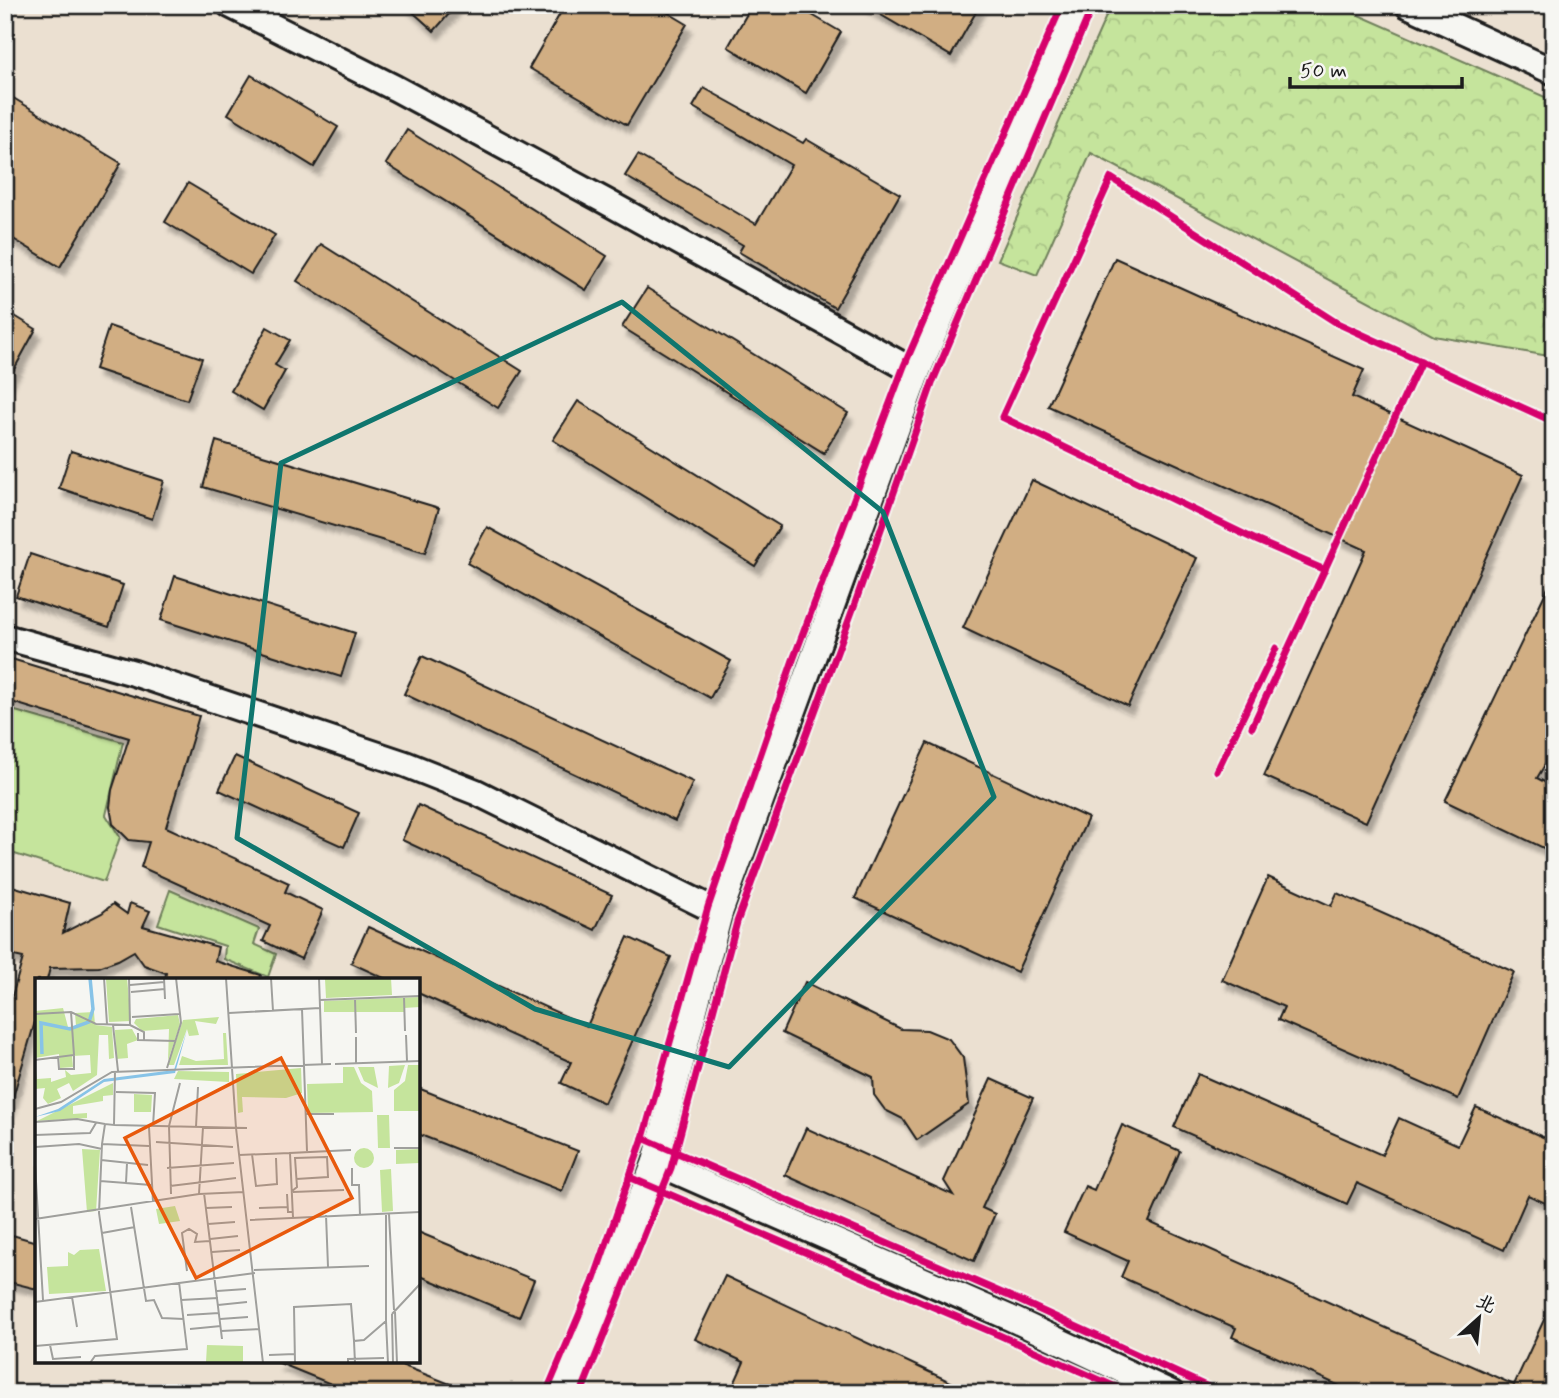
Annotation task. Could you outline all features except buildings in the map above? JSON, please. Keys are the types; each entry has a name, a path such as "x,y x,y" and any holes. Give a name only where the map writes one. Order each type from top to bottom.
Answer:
{"street":[{"path":"230,5 395,88 917,373"},
{"path":"563,1393 655,1162 720,913 917,373 1076,5"},
{"path":"1408,5 1554,72"},
{"path":"5,636 134,673 405,764 476,792 720,913"},
{"path":"655,1162 1008,1317 1171,1393"}],"highlighted area":[{"path":"622,302 883,512 994,797 729,1067 535,1009 237,838 281,463"}],"shaded area":[{"path":"5,5 1554,5 1554,1393 5,1393"}],"green space":[{"path":"1111,5 1336,5 1554,101 1554,357 1434,336 1091,153 1037,275 998,260"},
{"path":"5,708 123,742 106,815 120,837 104,882 5,851"},
{"path":"170,890 259,929 254,944 276,954 268,977 224,959 225,946 158,924"}],"cycle path":[{"path":"546,1393 593,1282 643,1138 708,907 793,660 904,366 1062,5"},
{"path":"581,1393 671,1168 737,922 853,609 933,381 1093,5"},
{"path":"1325,570 1258,541 1002,417 1111,178 1337,323 1554,422"},
{"path":"1252,727 1421,361"},
{"path":"1217,771 1276,648"},
{"path":"643,1138 1016,1299 1221,1393"},
{"path":"629,1177 1129,1393"}]}
